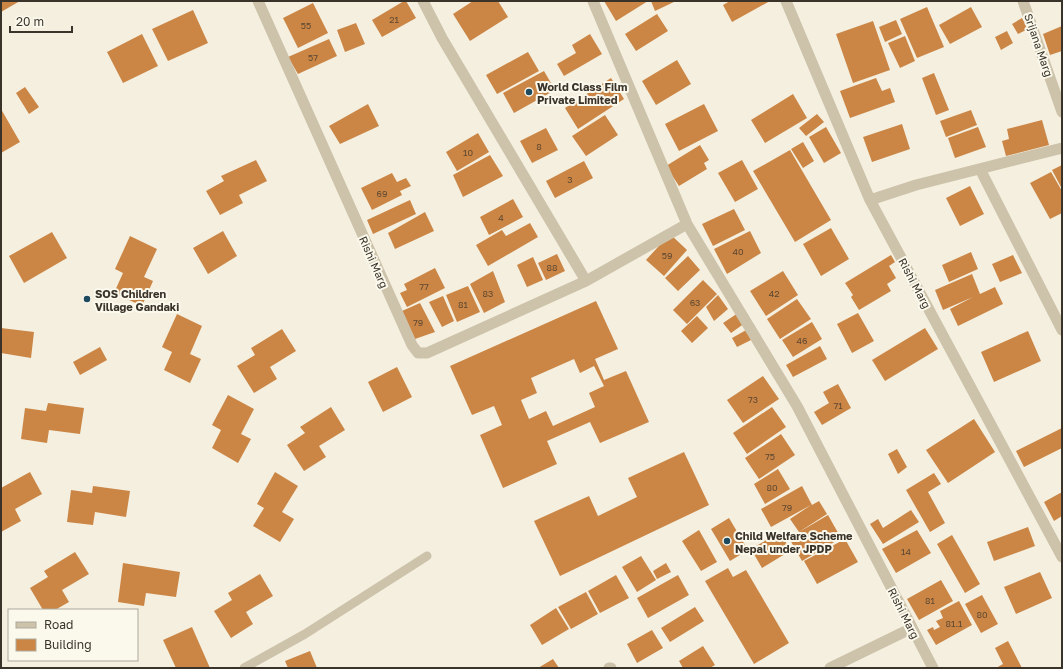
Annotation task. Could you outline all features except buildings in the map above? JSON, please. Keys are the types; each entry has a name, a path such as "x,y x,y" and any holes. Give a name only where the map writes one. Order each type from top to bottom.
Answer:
{"street":[{"name":"Rishi Marg","path":"258,1 412,346 418,354 427,353 586,281 687,224"},
{"path":"423,1 442,38 586,281"},
{"name":"Rishi Marg","path":"593,1 687,224 797,406 933,668"},
{"name":"Rishi Marg","path":"786,1 870,200 1062,557"},
{"name":"Srijana Marg","path":"1023,1 1062,112"},
{"path":"870,200 916,185 1062,148"},
{"path":"980,169 1061,325"},
{"path":"830,668 912,628"}],"lane":[{"path":"244,668 305,634 427,556"}],"place":[{"name":"World Class Film Private Limited","path":"529,92"},
{"name":"SOS Children Village Gandaki","path":"87,299"},
{"name":"Child Welfare Scheme Nepal under JPDP","path":"727,541"}]}
